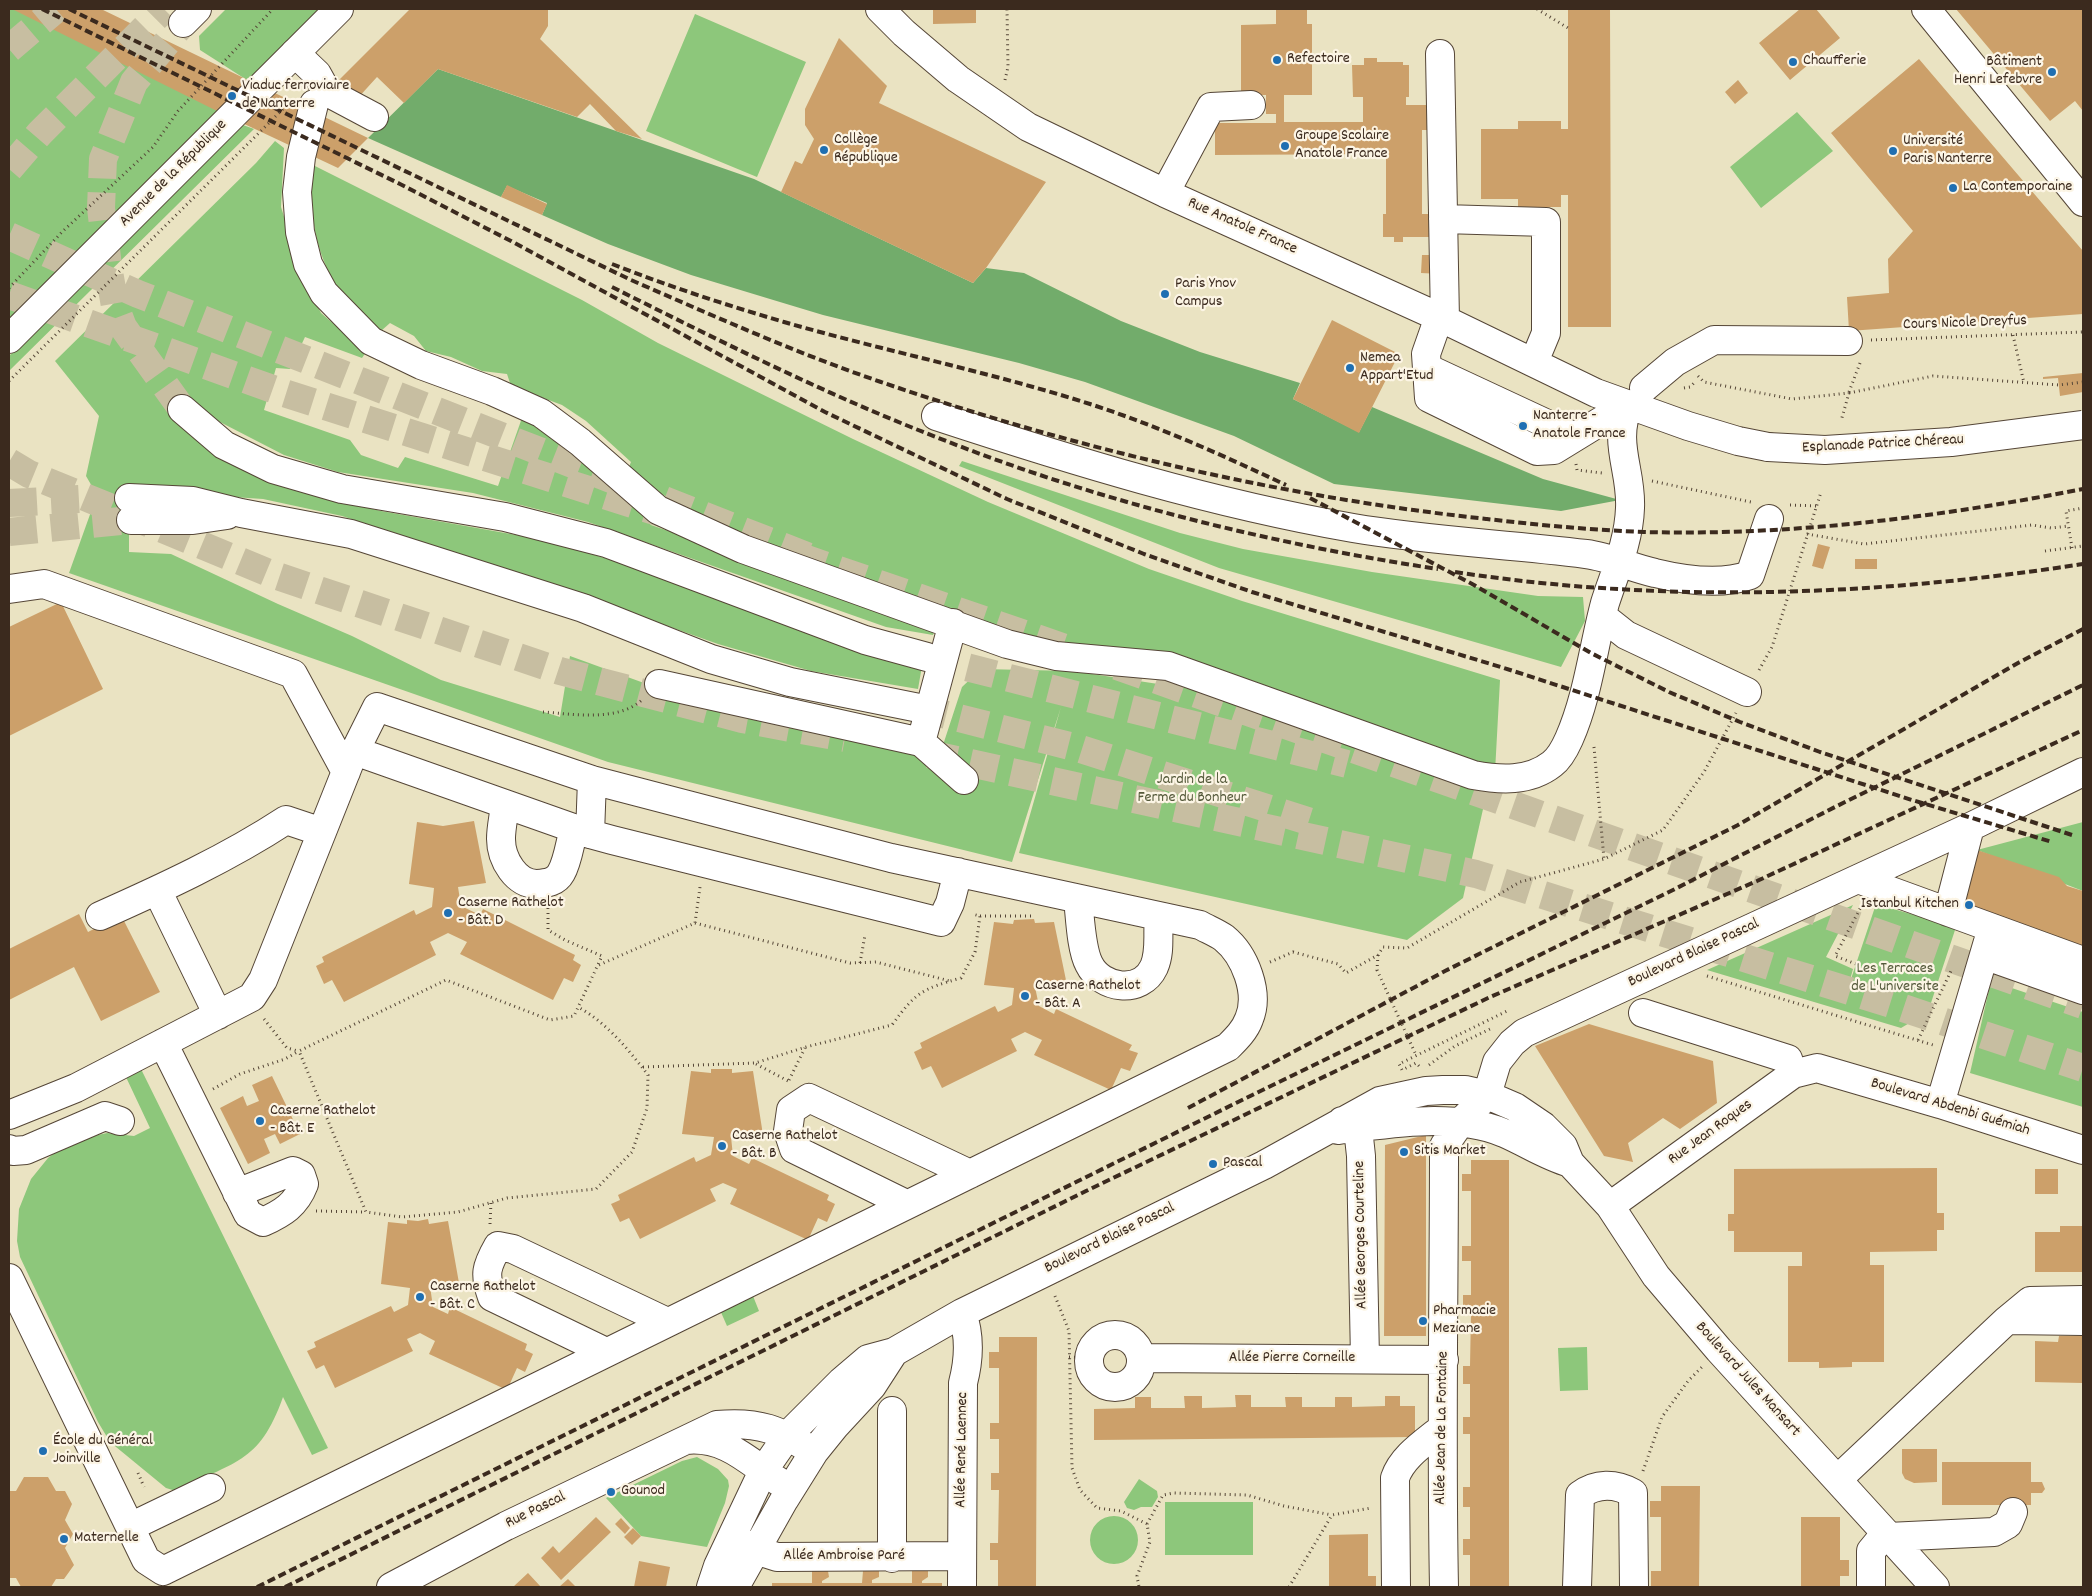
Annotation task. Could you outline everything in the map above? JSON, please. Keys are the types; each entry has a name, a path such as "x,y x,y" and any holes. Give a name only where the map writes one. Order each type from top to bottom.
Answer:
{"main road":[{"name":"Avenue de la République","path":"9,339 339,9"},
{"name":"Rue Anatole France","path":"880,9 934,59 1028,127 1165,193 1442,318 1596,393 1637,396"},
{"path":"1926,9 2083,202"},
{"path":"295,53 316,74 327,92 374,117"},
{"path":"1440,54 1443,219 1442,318 1426,354 1427,368 1573,436 1637,396 1674,362 1714,340 1855,350"},
{"path":"314,104 300,157 297,192 300,232 308,264 324,293 371,341 421,365 492,391 541,413 580,442 658,510 743,550 953,623 1007,644 1056,656 1103,661 1154,663 1168,666 1472,775 1508,779 1526,777 1552,764 1560,756 1570,738 1588,678 1602,616 1628,534 1630,506 1620,434 1637,396"},
{"path":"1165,193 1211,107 1251,105"},
{"path":"1443,219 1546,222 1546,333 1534,362"},
{"name":"Esplanade Patrice Chéreau","path":"1637,396 1670,420 1738,442 1768,447 1825,450 1952,442 2083,425"},
{"path":"182,409 224,445 273,469 342,489 505,517 606,543 865,640 927,658"},
{"path":"936,416 1052,454 1212,500 1352,528 1434,541 1588,554 1655,573 1734,581 1750,575 1768,508"},
{"path":"130,509 193,520 241,513 293,521 351,534 583,608 710,659 790,682 919,708"},
{"path":"9,589 44,584 293,674 350,761 505,804 582,831 702,863 941,922 948,908 958,872"},
{"path":"1602,616 1626,635 1747,692"},
{"path":"921,742 953,623"},
{"path":"659,684 921,742 964,780"},
{"path":"9,1115 76,1088 252,997 263,980 350,761 377,707 592,780 891,858 1200,925 1224,938 1239,956 1249,971 1252,997 1250,1018 1241,1034 1228,1047 163,1571 146,1560 9,1278"},
{"name":"Boulevard Blaise Pascal","path":"711,1587 718,1566 763,1471 788,1435 868,1358 894,1352 962,1313 1343,1127 1380,1101 1426,1091 1465,1090 1487,1095 1497,1062 1512,1043 1524,1033 1865,882 1970,827 2083,772"},
{"path":"505,804 501,840 511,870 518,879 530,884 548,883 556,880 561,873 582,831 592,780"},
{"path":"100,916 157,890 265,834 286,820 322,832"},
{"path":"1948,912 1970,827"},
{"path":"1865,882 2083,960"},
{"path":"157,890 218,1014"},
{"path":"1078,899 1085,954 1089,965 1102,979 1118,986 1138,983 1150,975 1158,956 1159,917"},
{"path":"1940,1104 1992,928"},
{"path":"1984,955 2083,990"},
{"path":"1643,1013 1788,1059 1805,1071"},
{"path":"164,1043 248,1214 262,1222 292,1206"},
{"name":"Boulevard Abdenbi Guémiah","path":"1805,1071 1940,1104 2083,1150"},
{"name":"Rue Jean Roques","path":"1610,1206 1805,1071"},
{"path":"906,1204 794,1150 788,1131 791,1110 799,1089 970,1174"},
{"name":"Allée Jean de La Fontaine","path":"1444,1587 1441,1429 1444,1360 1444,1146 1460,1123 1487,1095"},
{"name":"Boulevard Jules Mansart","path":"1487,1095 1515,1107 1543,1126 1563,1146 1570,1163 1610,1206 1656,1276 1719,1350 1935,1587"},
{"path":"9,1148 14,1151 26,1150 105,1116 120,1121"},
{"name":"Boulevard Blaise Pascal","path":"1343,1127 1416,1121 1460,1123"},
{"name":"Boulevard Jules Mansart","path":"1460,1123 1504,1133 1548,1156 1570,1163"},
{"name":"Allée Georges Courteline","path":"1343,1127 1361,1156 1365,1359"},
{"path":"606,1352 492,1297 488,1283 487,1265 498,1246 513,1249 667,1322"},
{"path":"1838,1479 2007,1320 2030,1301 2083,1300"},
{"name":"Allée René Laennec","path":"962,1313 966,1325 968,1346 967,1366 963,1383 962,1587"},
{"path":"2007,1320 2083,1321"},
{"path":"1111,1335 1127,1338 1134,1343 1141,1358 1137,1375 1131,1381 1115,1387 1106,1385 1093,1374 1079,1357 1111,1335"},
{"name":"Boulevard Blaise Pascal","path":"736,1587 755,1550 814,1452 872,1386 894,1352"},
{"name":"Allée Pierre Corneille","path":"1141,1358 1444,1360"},
{"path":"892,1411 892,1558"},
{"name":"Rue Pascal","path":"391,1587 506,1526 717,1426 739,1423 765,1427 788,1435 814,1452"},
{"path":"1396,1587 1395,1478 1398,1468 1417,1448 1441,1429"},
{"name":"Rue Pascal","path":"684,1440 702,1438 731,1448 791,1489"},
{"path":"1577,1587 1580,1495 1591,1487 1608,1486 1621,1486 1633,1493 1634,1587"},
{"path":"130,1527 211,1488"},
{"path":"1871,1587 1871,1551 1887,1536 1994,1532 2008,1524 2013,1512"},
{"name":"Allée Ambroise Paré","path":"732,1536 755,1550 777,1557 892,1558 961,1556"}],"path":[{"path":"9,288 62,232 153,147 178,110 273,9"},
{"path":"999,106 1008,67 1007,9"},
{"path":"1537,9 1568,28"},
{"path":"9,381 283,109"},
{"name":"Cours Nicole Dreyfus","path":"1855,350 2013,335 2083,332"},
{"path":"2013,335 2024,383"},
{"path":"1841,421 1849,393 1855,350"},
{"path":"1696,374 1704,382 1792,399 1849,393 1933,376 2059,385 2083,382"},
{"path":"1576,464 1577,470 1611,474"},
{"path":"1646,480 1768,508 1817,506 1821,492"},
{"path":"2072,548 2066,511 2083,508"},
{"path":"1807,534 1864,544 2032,525 2051,528 2069,526"},
{"path":"2045,551 2083,546"},
{"path":"543,712 602,715 636,705 659,684"},
{"path":"1416,1055 1377,970 1378,955 1383,947 1407,948 1520,882 1604,858 1594,744"},
{"path":"695,923 702,863"},
{"path":"1856,964 1835,956 1865,882"},
{"path":"193,1103 210,1090 240,1074 285,1059 446,980 550,1020 574,1016 602,956 565,940 548,930 548,883"},
{"path":"642,1067 755,1063 806,1047 892,1025 910,1000 931,986 961,978 975,952 980,916 948,908"},
{"path":"598,966 695,923 850,963 876,962 950,981"},
{"path":"860,963 865,935"},
{"path":"1249,971 1293,952 1338,964 1346,973 1378,955"},
{"path":"1706,976 1926,1043"},
{"path":"252,997 263,1016 287,1048 299,1052 366,1212"},
{"path":"292,1206 324,1212 366,1212 402,1217 458,1212 507,1198 596,1190 632,1152 647,1108 648,1074 624,1044 593,1015 578,1007"},
{"path":"1416,1063 1402,1070 1399,1064 1507,1012 1509,1019"},
{"path":"1422,1069 1455,1046 1494,1027"},
{"path":"755,1063 799,1089 806,1047"},
{"path":"1054,1293 1079,1357 1072,1468 1080,1490 1097,1508 1121,1511 1147,1524"},
{"path":"1633,1493 1648,1461 1662,1417 1688,1381 1719,1350"},
{"path":"138,1473 144,1486"},
{"path":"1139,1587 1137,1576 1150,1542 1147,1524 1163,1495 1174,1493 1247,1495 1284,1506 1332,1515 1395,1505"},
{"path":"1289,1587 1332,1515"}],"green space":[{"path":"9,9 14,9 220,111 9,325"},
{"path":"226,9 323,9 250,82 200,50 199,36"},
{"path":"695,14 806,62 757,177 646,131"},
{"path":"438,69 754,179 973,283 986,268 1024,273 1121,321 1200,352 1300,383 1293,399 1359,432 1372,407 1543,479 1620,500 1561,511 1334,484 1234,436 1085,382 1019,363 823,315 691,275 608,244 542,215 547,203 507,186 501,197 368,138"},
{"path":"1797,112 1833,151 1761,208 1730,167"},
{"path":"243,125 254,129 9,371 9,356"},
{"name":"Jardin de la Ferme du Bonheur","path":"275,141 284,148 281,207 303,277 321,313 366,352 362,358 305,337 290,369 276,368 264,410 350,440 361,455 398,468 405,457 498,486 523,415 575,452 622,494 651,525 937,623 933,635 886,627 588,522 473,493 338,472 284,455 218,421 189,400 220,454 291,489 381,511 539,539 712,589 922,666 918,689 811,671 718,644 535,579 342,516 263,499 129,490 129,552 171,554 352,636 441,680 560,717 570,656 685,698 943,745 962,687 981,669 1072,671 1218,693 1488,787 1463,898 1407,940 1019,853 1061,707 1012,862 608,762 69,573 97,495 86,476 99,416 55,361 256,163"},
{"path":"309,163 582,300 658,343 853,439 988,502 1149,569 1242,601 1500,680 1495,772 1379,734 1061,652 755,548 660,493 629,467 631,462 586,421 562,405 511,386 507,374 482,371 451,357 426,351 414,336 390,323 381,331 371,324 342,293 323,259 313,222"},
{"path":"962,461 1180,533 1243,549 1372,572 1538,596 1583,597 1585,621 1561,667 1219,568 959,466"},
{"path":"2083,822 2083,891 1977,850"},
{"name":"Les Terraces de L'universite","path":"1876,904 1956,927 1928,1012 1901,1028 1707,970 1853,905 1826,957 1853,969 1847,991"},
{"path":"1991,981 2083,1012 2083,1107 1970,1073"},
{"path":"140,1067 328,1448 312,1455 283,1397 274,1419 254,1449 229,1466 176,1491 166,1488 110,1442 98,1422 20,1257 17,1241 19,1209 31,1179 48,1158 61,1148 89,1137 107,1133 134,1136 150,1128 125,1075"},
{"path":"753,1296 759,1311 727,1326 720,1310"},
{"path":"1587,1347 1588,1390 1560,1391 1558,1348"},
{"path":"697,1457 718,1469 728,1480 729,1486 725,1503 707,1547 641,1536 606,1498 682,1461"},
{"path":"1139,1479 1157,1491 1158,1497 1152,1507 1141,1507 1134,1510 1127,1508 1124,1502"},
{"path":"1165,1502 1253,1502 1253,1555 1165,1555"},
{"path":"1109,1516 1119,1516 1131,1523 1138,1535 1138,1545 1131,1557 1119,1564 1109,1564 1101,1560 1094,1553 1090,1545 1090,1535 1094,1527 1101,1520"}],"building":[{"name":"Viaduc ferroviaire de Nanterre","path":"12,9 101,9 368,138 338,168 223,114"},
{"path":"410,9 548,9 548,26 540,39 642,139 616,131 590,104 577,117 438,69 404,103 377,77 357,99 332,87"},
{"path":"933,9 976,9 976,23 933,24"},
{"path":"1276,9 1307,9 1307,24 1312,24 1312,95 1284,95 1284,122 1363,122 1363,97 1353,97 1352,65 1364,65 1364,58 1377,58 1377,62 1403,62 1403,65 1409,65 1409,97 1406,97 1406,105 1429,105 1429,130 1422,130 1422,214 1432,214 1432,237 1403,237 1403,242 1394,242 1394,237 1383,237 1383,214 1386,214 1386,154 1215,155 1215,123 1276,123 1276,114 1266,114 1266,95 1241,95 1241,25 1276,24"},
{"path":"1568,9 1610,9 1611,327 1568,327 1568,195 1561,195 1561,207 1518,207 1518,199 1481,199 1481,129 1518,129 1518,121 1561,121 1561,129 1568,129"},
{"name":"Chaufferie","path":"1800,9 1816,9 1840,38 1790,80 1759,43"},
{"name":"Bâtiment Henri Lefebvre","path":"1956,9 2083,9 2083,111 2075,101 2050,121"},
{"path":"839,38 887,86 879,103 1046,182 986,268 973,283 781,192 795,161 802,164 814,139 805,125 805,109"},
{"name":"La Contemporaine","path":"1919,59 2083,251 2083,314 1849,331 1847,297 1889,293 1888,259 1913,231 1831,133"},
{"path":"1738,80 1748,93 1735,104 1725,92"},
{"path":"507,185 547,204 542,215 501,197"},
{"path":"1422,255 1436,255 1441,274 1421,273"},
{"name":"Nemea Appart'Etud","path":"1332,320 1399,354 1359,433 1293,399"},
{"path":"2083,373 2083,392 2060,396 2058,378 2043,379 2043,377"},
{"path":"1818,544 1830,547 1823,569 1812,566"},
{"path":"1855,559 1877,559 1877,569 1855,569"},
{"path":"61,602 103,689 9,736 9,627"},
{"name":"Caserne Rathelot - Bât. D","path":"474,821 486,883 458,887 461,906 480,915 483,909 575,955 573,960 581,965 573,982 564,978 553,1000 460,954 467,942 448,933 430,942 436,955 344,1002 332,980 324,984 316,966 324,962 322,957 414,910 416,915 432,907 434,888 409,884 417,822 443,826"},
{"path":"1977,850 2059,877 2067,886 2083,891 2083,950 1958,908"},
{"path":"79,914 88,932 121,915 160,992 101,1021 74,967 9,1000 9,949"},
{"name":"Caserne Rathelot - Bât. A","path":"1034,919 1035,923 1054,922 1067,985 1035,987 1039,1006 1054,1014 1056,1009 1132,1045 1129,1050 1138,1053 1130,1071 1121,1068 1111,1090 1034,1055 1042,1040 1025,1032 1011,1039 1017,1051 942,1088 931,1066 922,1070 914,1052 922,1048 920,1043 995,1006 998,1012 1012,1005 1014,988 984,985 994,922 1013,924 1014,920"},
{"path":"1589,1024 1713,1061 1717,1103 1680,1129 1663,1118 1628,1143 1633,1162 1604,1156 1535,1046"},
{"name":"Caserne Rathelot - Bât. B","path":"711,1069 732,1069 732,1073 753,1071 763,1135 731,1137 733,1156 749,1164 752,1158 829,1195 827,1200 835,1204 827,1222 818,1218 808,1240 730,1204 737,1189 723,1183 710,1189 716,1201 640,1239 629,1218 620,1222 611,1204 620,1200 618,1195 694,1157 696,1162 711,1155 714,1137 682,1134 691,1071 711,1073"},
{"name":"Caserne Rathelot - Bât. E","path":"272,1076 300,1134 280,1144 275,1134 264,1139 270,1153 248,1164 220,1108 243,1096 247,1106 259,1101 252,1085"},
{"path":"1426,1135 1426,1336 1384,1336 1385,1145"},
{"path":"1471,1160 1509,1160 1509,1587 1470,1587 1470,1555 1463,1555 1463,1539 1470,1539 1470,1507 1463,1507 1463,1487 1470,1487 1470,1434 1463,1434 1463,1417 1470,1417 1470,1384 1463,1384 1463,1366 1470,1366 1471,1312 1463,1312 1463,1295 1471,1295 1471,1261 1462,1261 1462,1246 1471,1246 1471,1191 1462,1191 1462,1174 1471,1174"},
{"path":"1937,1168 1937,1213 1944,1213 1944,1230 1937,1230 1937,1251 1870,1252 1870,1265 1884,1265 1884,1362 1852,1362 1852,1367 1819,1368 1819,1362 1788,1362 1788,1266 1802,1266 1802,1252 1734,1252 1734,1231 1728,1231 1728,1214 1734,1214 1734,1169"},
{"path":"2035,1169 2058,1169 2058,1194 2035,1194"},
{"name":"Caserne Rathelot - Bât. C","path":"428,1219 429,1224 448,1221 459,1283 430,1286 433,1307 448,1314 450,1307 527,1344 525,1350 533,1354 525,1372 517,1368 507,1390 429,1354 435,1341 420,1333 407,1339 413,1351 335,1388 324,1365 316,1369 307,1351 316,1347 314,1342 391,1306 394,1312 408,1305 410,1288 381,1284 388,1222 407,1224 407,1220 418,1221"},
{"path":"2060,1226 2083,1226 2083,1272 2035,1272 2035,1232 2060,1232"},
{"path":"2059,1336 2083,1336 2083,1383 2035,1382 2035,1341 2058,1342"},
{"path":"999,1337 1037,1337 1036,1587 998,1587 998,1560 990,1560 990,1543 998,1543 999,1490 991,1490 991,1473 999,1473 999,1439 990,1439 990,1423 999,1423 999,1368 989,1368 989,1352 999,1352"},
{"path":"1235,1395 1251,1395 1251,1407 1286,1407 1285,1397 1302,1397 1302,1407 1335,1407 1335,1397 1352,1397 1352,1407 1385,1406 1385,1396 1400,1396 1400,1406 1415,1406 1415,1437 1094,1440 1094,1409 1135,1408 1135,1397 1151,1397 1151,1408 1185,1408 1184,1396 1202,1396 1202,1408 1236,1407"},
{"path":"1902,1449 1937,1449 1937,1482 1914,1483 1905,1479 1902,1473"},
{"path":"1942,1462 2031,1462 2031,1482 2042,1482 2045,1489 2042,1493 2031,1493 2031,1505 1942,1505"},
{"path":"24,1477 48,1477 56,1491 65,1491 72,1504 65,1520 73,1534 65,1548 74,1565 64,1579 56,1579 51,1587 21,1587 16,1578 9,1578 9,1491 16,1491"},
{"path":"1661,1486 1700,1486 1699,1587 1651,1587 1651,1571 1661,1571 1661,1517 1650,1517 1650,1501 1661,1501"},
{"path":"596,1517 611,1532 561,1580 541,1558 553,1546 559,1553"},
{"path":"1801,1517 1840,1517 1840,1560 1849,1560 1849,1576 1840,1576 1840,1587 1801,1587"},
{"path":"621,1518 630,1528 625,1534 615,1524"},
{"path":"633,1528 641,1536 632,1545 624,1537"},
{"path":"1368,1534 1368,1576 1376,1576 1376,1587 1329,1587 1329,1535"},
{"path":"639,1561 670,1567 666,1587 634,1587"},
{"path":"812,1571 828,1571 829,1577 822,1581 822,1583 862,1583 863,1571 879,1571 879,1577 872,1580 872,1583 912,1583 912,1571 928,1571 928,1577 922,1583 942,1583 942,1587 772,1587 772,1583 812,1583"},
{"path":"528,1573 541,1587 513,1587"},
{"path":"568,1579 576,1587 559,1587"}],"tunnel":[{"path":"9,49 56,9"},
{"path":"9,169 40,133 164,9"},
{"path":"182,409 123,327 115,306 101,208 103,159 134,82 183,23"},
{"path":"9,236 138,294 621,483"},
{"path":"9,295 281,392 664,514"},
{"path":"9,462 29,474 274,575 560,671 742,719 845,738"},
{"path":"9,503 80,499"},
{"path":"664,500 817,560"},
{"path":"9,532 131,520"},
{"path":"798,556 1065,648"},
{"path":"927,657 1347,764"},
{"path":"1117,666 2083,1005"},
{"path":"919,708 1074,747 1311,822"},
{"path":"929,754 1476,874 1891,1004 2083,1068"}],"railway":[{"path":"42,9 400,184 511,241 825,412 1007,499 1144,554 1252,592 1504,668 1912,800 2052,842"},
{"path":"69,9 631,280 755,334 849,371 955,406 1029,429 1180,467 1256,484 1410,510 1546,525 1644,532 1754,531 1810,528 1920,516 2083,489"},
{"path":"612,264 697,295 784,322 1052,392 1090,404 1190,442 1286,485"},
{"path":"612,287 853,403 936,437 1058,481 1120,500 1246,533 1438,569"},
{"path":"1310,498 1474,585 1591,653 1669,692 1740,722 1820,752 2072,835"},
{"path":"1455,572 1533,582 1612,589 1769,592 1927,583 2083,564"},
{"path":"1188,1108 1445,971 1738,825 2018,663 2083,629"},
{"path":"257,1587 1236,1103 1673,890 1837,806 2083,685"},
{"path":"285,1587 1086,1191 1488,998 1757,881 2083,730"}],"place":[{"name":"Refectoire","path":"1277,60"},
{"name":"Chaufferie","path":"1793,62"},
{"name":"Bâtiment Henri Lefebvre","path":"2052,72"},
{"name":"Viaduc ferroviaire de Nanterre","path":"232,96"},
{"name":"Groupe Scolaire Anatole France","path":"1285,146"},
{"name":"Collège République","path":"824,150"},
{"name":"Université Paris Nanterre","path":"1893,151"},
{"name":"La Contemporaine","path":"1953,188"},
{"name":"Paris Ynov Campus","path":"1165,294"},
{"name":"Nemea Appart'Etud","path":"1350,368"},
{"name":"Nanterre - Anatole France","path":"1523,426"},
{"name":"Istanbul Kitchen","path":"1969,905"},
{"name":"Caserne Rathelot - Bât. D","path":"448,913"},
{"name":"Caserne Rathelot - Bât. A","path":"1025,996"},
{"name":"Caserne Rathelot - Bât. E","path":"260,1121"},
{"name":"Caserne Rathelot - Bât. B","path":"722,1146"},
{"name":"Sitis Market","path":"1404,1152"},
{"name":"Pascal","path":"1213,1164"},
{"name":"Caserne Rathelot - Bât. C","path":"420,1297"},
{"name":"Pharmacie Meziane","path":"1423,1321"},
{"name":"École du Général Joinville","path":"43,1451"},
{"name":"Gounod","path":"611,1492"},
{"name":"Maternelle","path":"64,1539"}]}
